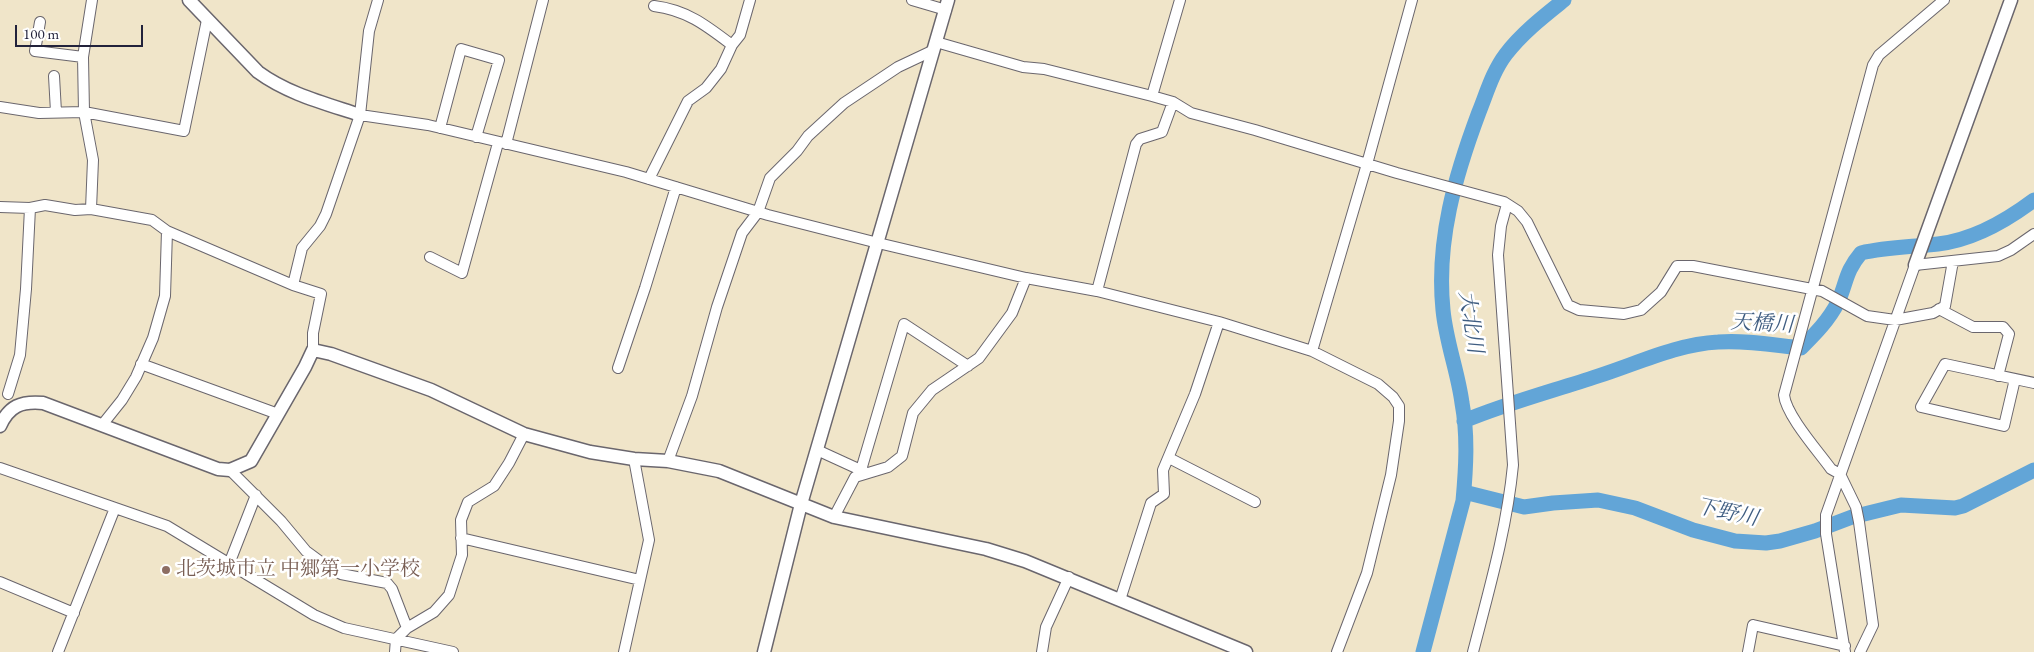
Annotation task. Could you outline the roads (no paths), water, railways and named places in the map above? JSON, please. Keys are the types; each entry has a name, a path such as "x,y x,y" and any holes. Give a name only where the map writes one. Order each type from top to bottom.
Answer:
{"street":[{"path":"91,209 93,160 84,112 83,57 92,0"},
{"path":"189,0 258,72 271,82 296,94 360,115 440,128 649,179 758,212 878,243 1026,278 1097,291 1219,322 1312,351 1378,384 1393,397 1398,406 1399,421 1391,475 1369,564 1338,652"},
{"path":"293,286 302,248 320,226 326,214 360,115 369,31 378,0"},
{"path":"430,257 462,273 544,0"},
{"path":"649,179 688,102 706,88 722,69 732,46 740,35 750,0"},
{"path":"764,652 801,504 947,5 912,0"},
{"path":"1152,96 1180,0"},
{"path":"1312,351 1367,164 1412,0"},
{"path":"1860,652 1873,625 1856,507 1840,474 1831,469 1784,402 1784,395 1873,65 1878,55 1944,0"},
{"path":"1748,652 1754,625 1845,649 1826,526 1830,498 2011,0"},
{"path":"654,6 669,8 696,19 732,46"},
{"path":"0,107 39,113 84,112 184,131 207,20"},
{"path":"40,22 35,51 83,57"},
{"path":"668,462 692,396 717,307 742,233 758,212 770,178 797,151 808,136 837,110 898,67 935,46 1023,67 1044,69 1152,96 1173,102 1191,113 1505,203 1518,211 1527,222 1568,305 1572,308 1624,314 1641,310 1661,292 1677,266 1693,266 1822,291 1867,316 1895,320 1933,313 1944,306 1953,261"},
{"path":"440,128 461,49 499,60 476,137"},
{"path":"54,76 56,112"},
{"path":"1097,291 1136,144 1140,139 1162,132 1173,102"},
{"path":"618,368 676,187"},
{"path":"1473,652 1491,584 1510,496 1513,465 1498,255 1505,203"},
{"path":"0,207 30,208 45,205 75,210 91,209 152,220 168,231 293,286 321,294 312,333 313,350 305,367 251,461 230,470 218,469 43,403 28,402 14,407 4,417 0,426"},
{"path":"14,407 4,393 20,355 26,289 30,208"},
{"path":"102,425 122,400 142,364 152,338 166,296 168,231"},
{"path":"1915,265 1998,256 2011,250 2034,234"},
{"path":"834,518 856,477 865,472 888,467 902,456 913,413 932,390 979,358 1012,313 1026,278"},
{"path":"1939,309 1973,327 2002,327 2009,334 1998,376"},
{"path":"1120,600 1151,503 1164,494 1163,470 1195,394 1219,322"},
{"path":"865,472 904,324 968,366"},
{"path":"313,350 331,354 431,390 524,434 590,452 719,471 834,518 986,549 1025,560 1246,652"},
{"path":"142,364 278,414"},
{"path":"2014,379 2004,426 1921,408 1945,364 2034,383"},
{"path":"395,652 396,639 407,628 434,612 449,594 462,555 460,538 461,520 468,502 494,486 524,434"},
{"path":"817,450 865,472"},
{"path":"1168,458 1255,502"},
{"path":"624,652 649,540 634,459"},
{"path":"0,468 167,526 314,615 344,628 454,652"},
{"path":"230,470 281,521 306,551 324,565 341,574 387,583 392,589 407,628"},
{"path":"229,564 256,495"},
{"path":"58,652 115,508"},
{"path":"460,538 640,580"},
{"path":"1042,652 1046,627 1069,577"},
{"path":"0,582 74,613"}],"waterway":[{"name":"大北川","path":"1423,652 1463,501 1465,476 1466,439 1464,415 1443,310 1442,259 1449,209 1470,136 1497,67 1519,39 1564,0"},
{"name":"天橋川","path":"1464,421 1687,346 1718,342 1739,342 1801,348 1834,309 1849,272 1861,253 1889,248 1951,242 1977,234 2001,222 2034,200"},
{"name":"下野川","path":"1464,492 1524,507 1598,500 1635,508 1693,530 1735,541 1766,543 1780,541 1815,531 1852,517 1901,505 1955,508 1963,506 2034,470"}],"place":[{"name":"北茨城市立 中郷第一小学校","path":"166,570"}]}
